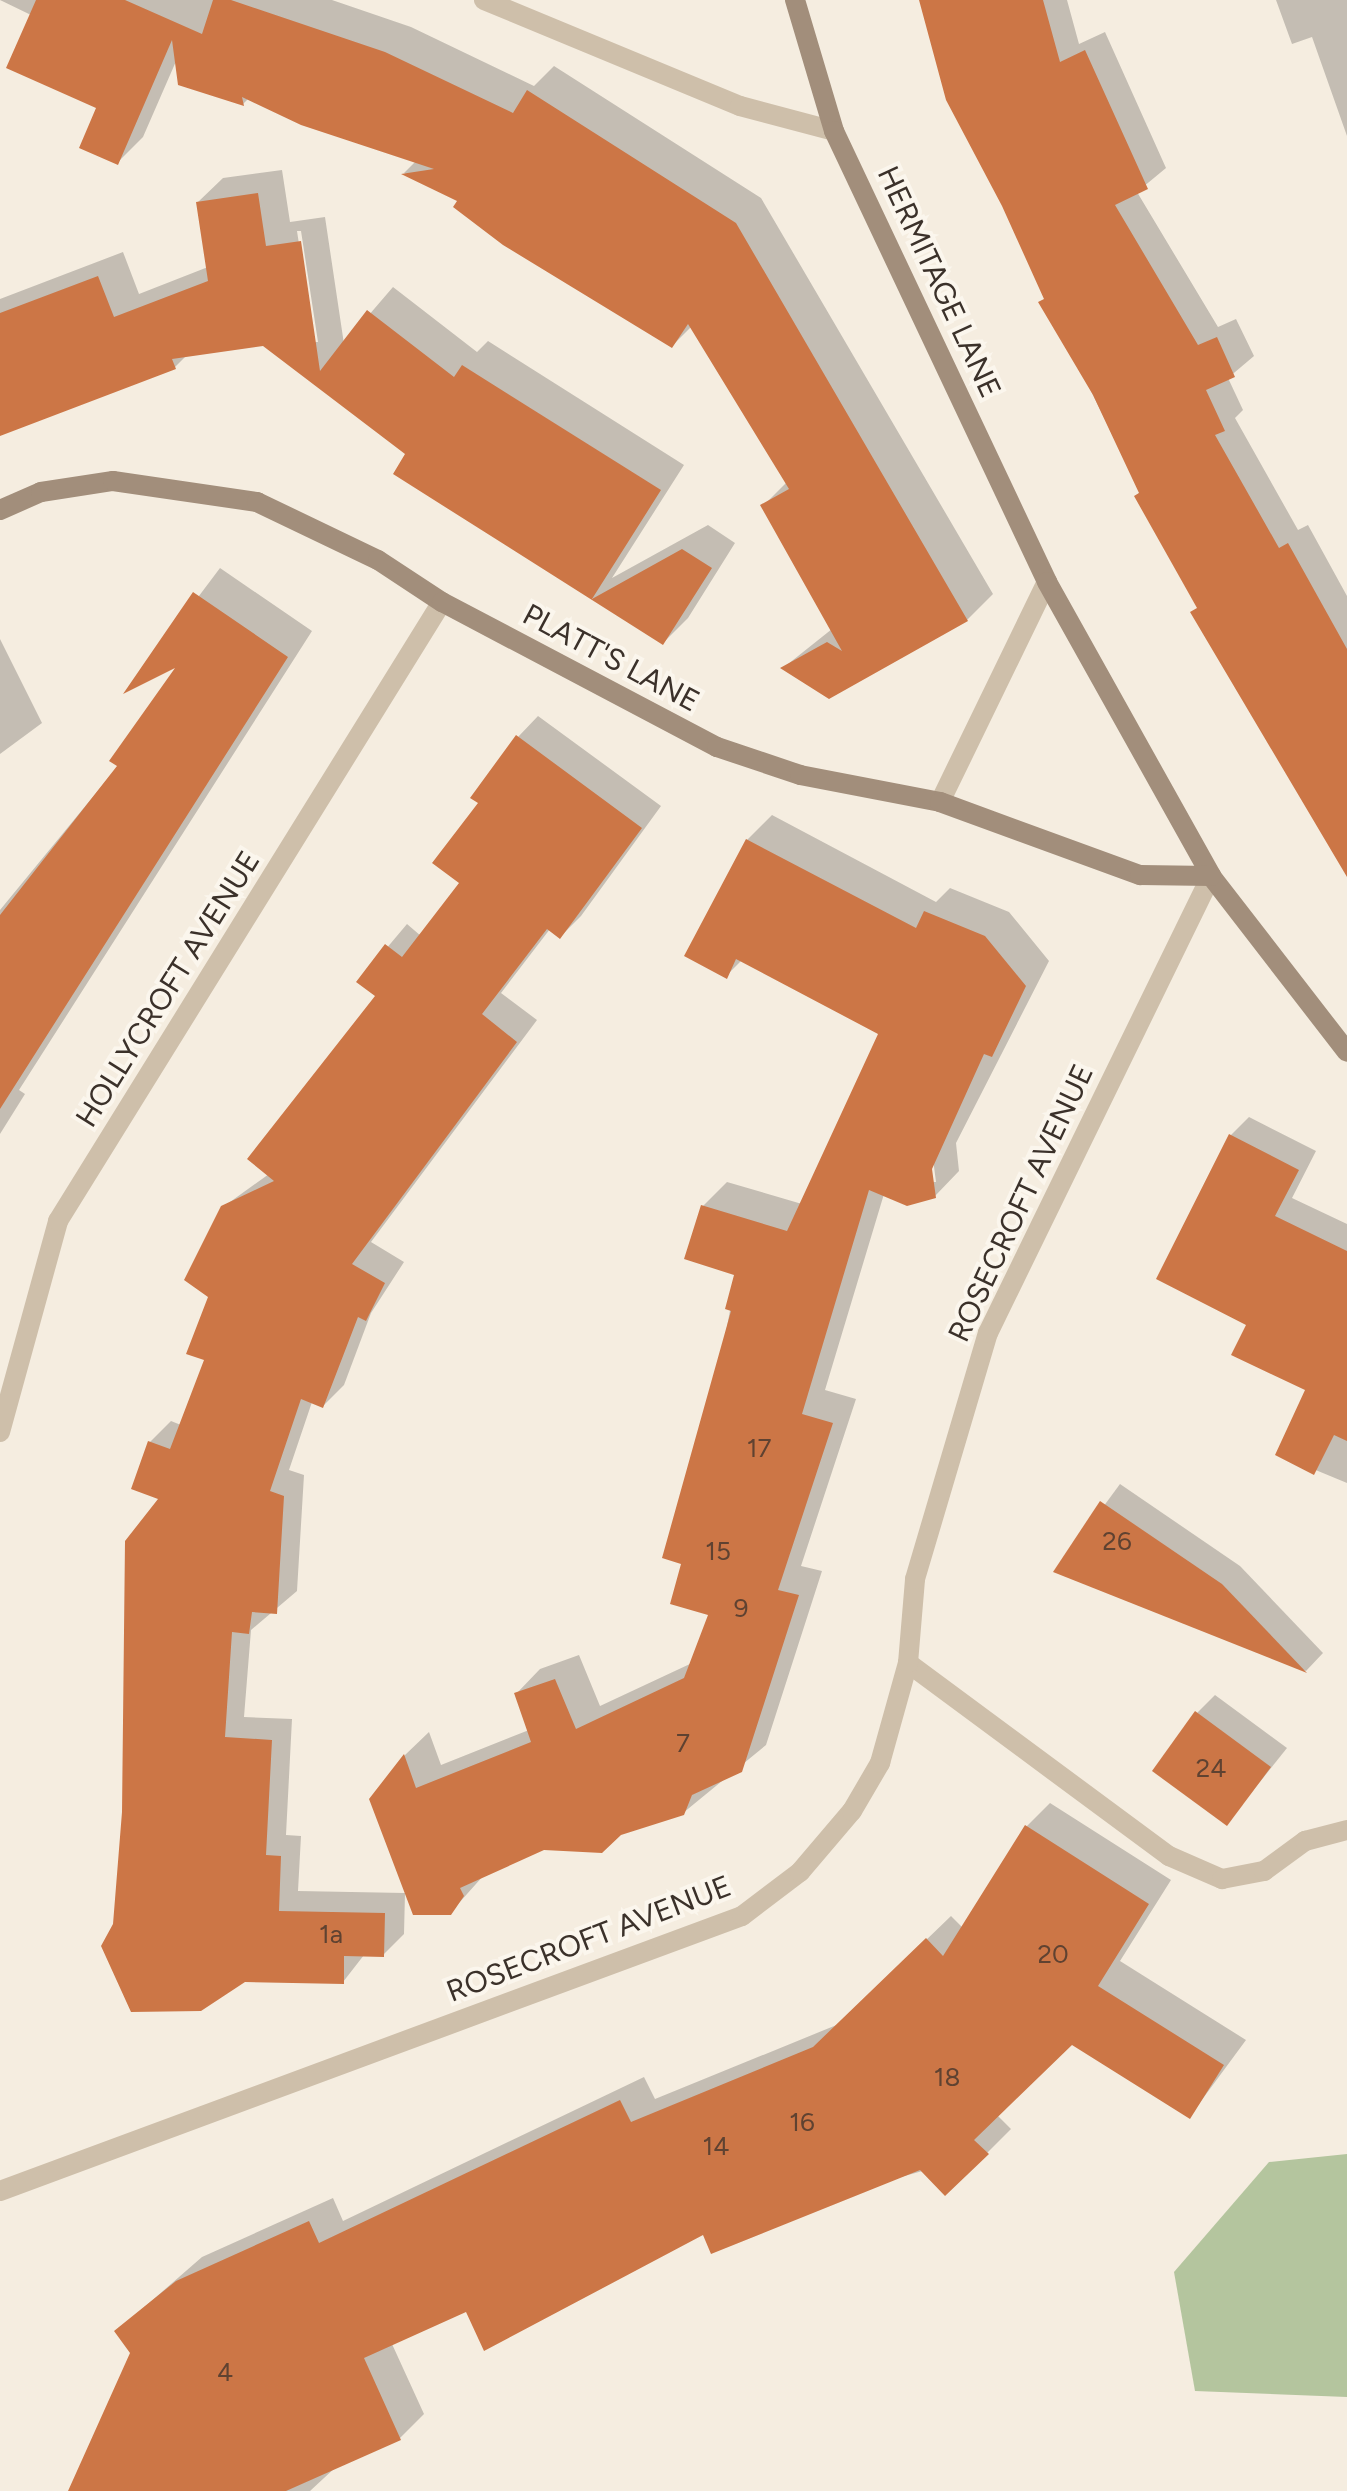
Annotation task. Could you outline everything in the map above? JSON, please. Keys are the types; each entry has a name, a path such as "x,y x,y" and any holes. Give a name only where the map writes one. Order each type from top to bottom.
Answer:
{"street":[{"path":"484,0 740,106 834,131"},
{"name":"HERMITAGE LANE","path":"795,0 834,131 1047,582"},
{"name":"PLATT'S LANE","path":"0,510 41,492 113,481 257,502 378,560 442,602 717,747 800,775 940,802 1140,875 1211,876"},
{"path":"940,802 1047,582"},
{"path":"1047,582 1211,876 1347,1052"},
{"name":"HOLLYCROFT AVENUE","path":"0,1432 58,1221 442,602"},
{"name":"ROSECROFT AVENUE","path":"0,2191 742,1916 800,1872 852,1811 880,1763 908,1663 915,1579 988,1333 1211,876"},
{"path":"908,1663 1169,1856 1222,1879 1264,1871 1305,1841 1347,1830"}],"green space":[{"path":"1347,2154 1347,2397 1195,2391 1174,2272 1269,2162"}],"building":[{"path":"36,0 125,0 202,34 213,0 231,0 385,52 513,113 527,90 736,223 968,621 829,699 780,668 827,642 842,651 760,505 789,489 688,324 672,348 503,245 453,207 457,201 401,174 434,169 301,125 242,97 244,106 178,85 172,40 118,165 79,148 96,108 6,68"},
{"path":"919,0 1043,0 1060,62 1085,50 1148,189 1115,205 1198,345 1217,337 1235,377 1206,390 1225,431 1215,435 1279,548 1288,543 1347,649 1347,877 1190,612 1197,608 1134,496 1139,493 1093,395 1038,302 1044,299 1002,206 946,100"},
{"path":"258,193 266,246 301,241 320,371 367,310 454,377 462,365 661,490 592,599 682,549 712,568 663,645 393,474 405,454 263,346 172,359 176,369 0,436 0,313 98,276 114,317 208,281 196,202"},
{"path":"193,592 288,657 0,1109 0,915 117,766 109,761 175,668 123,694"},
{"path":"516,735 642,828 560,939 547,929 482,1014 517,1042 352,1264 385,1283 366,1321 358,1317 323,1408 301,1399 270,1491 284,1496 277,1614 252,1612 249,1634 232,1632 225,1737 272,1740 266,1855 281,1856 279,1911 385,1913 384,1957 344,1956 344,1984 245,1982 201,2011 131,2012 101,1946 113,1924 122,1812 125,1541 158,1499 131,1489 148,1441 170,1449 204,1360 186,1354 208,1297 184,1280 221,1206 274,1181 247,1159 375,996 356,982 385,944 402,957 459,883 432,863 478,803 470,798"},
{"path":"746,839 916,928 924,911 985,936 1026,986 992,1057 984,1054 932,1169 936,1198 907,1206 869,1190 802,1414 833,1423 778,1590 799,1595 742,1772 692,1795 684,1815 621,1835 602,1853 544,1850 460,1888 464,1896 451,1915 413,1915 369,1799 404,1754 416,1788 531,1742 514,1693 555,1679 576,1729 684,1678 708,1615 670,1604 681,1564 662,1558 731,1311 725,1309 734,1275 684,1259 701,1205 787,1231 878,1034 736,959 727,979 684,956"},
{"path":"1229,1134 1299,1170 1275,1216 1347,1251 1347,1441 1334,1435 1314,1475 1275,1455 1305,1390 1231,1355 1246,1325 1156,1279"},
{"path":"1100,1501 1222,1584 1307,1673 1053,1572"},
{"path":"1195,1711 1271,1767 1227,1826 1152,1771"},
{"path":"1025,1825 1149,1904 1098,1986 1224,2065 1190,2119 1072,2045 974,2140 989,2154 945,2196 920,2170 711,2254 703,2235 484,2351 466,2312 364,2358 401,2440 286,2491 68,2491 130,2353 114,2331 176,2281 309,2221 319,2243 620,2100 631,2122 813,2047 926,1938 943,1956"}]}
